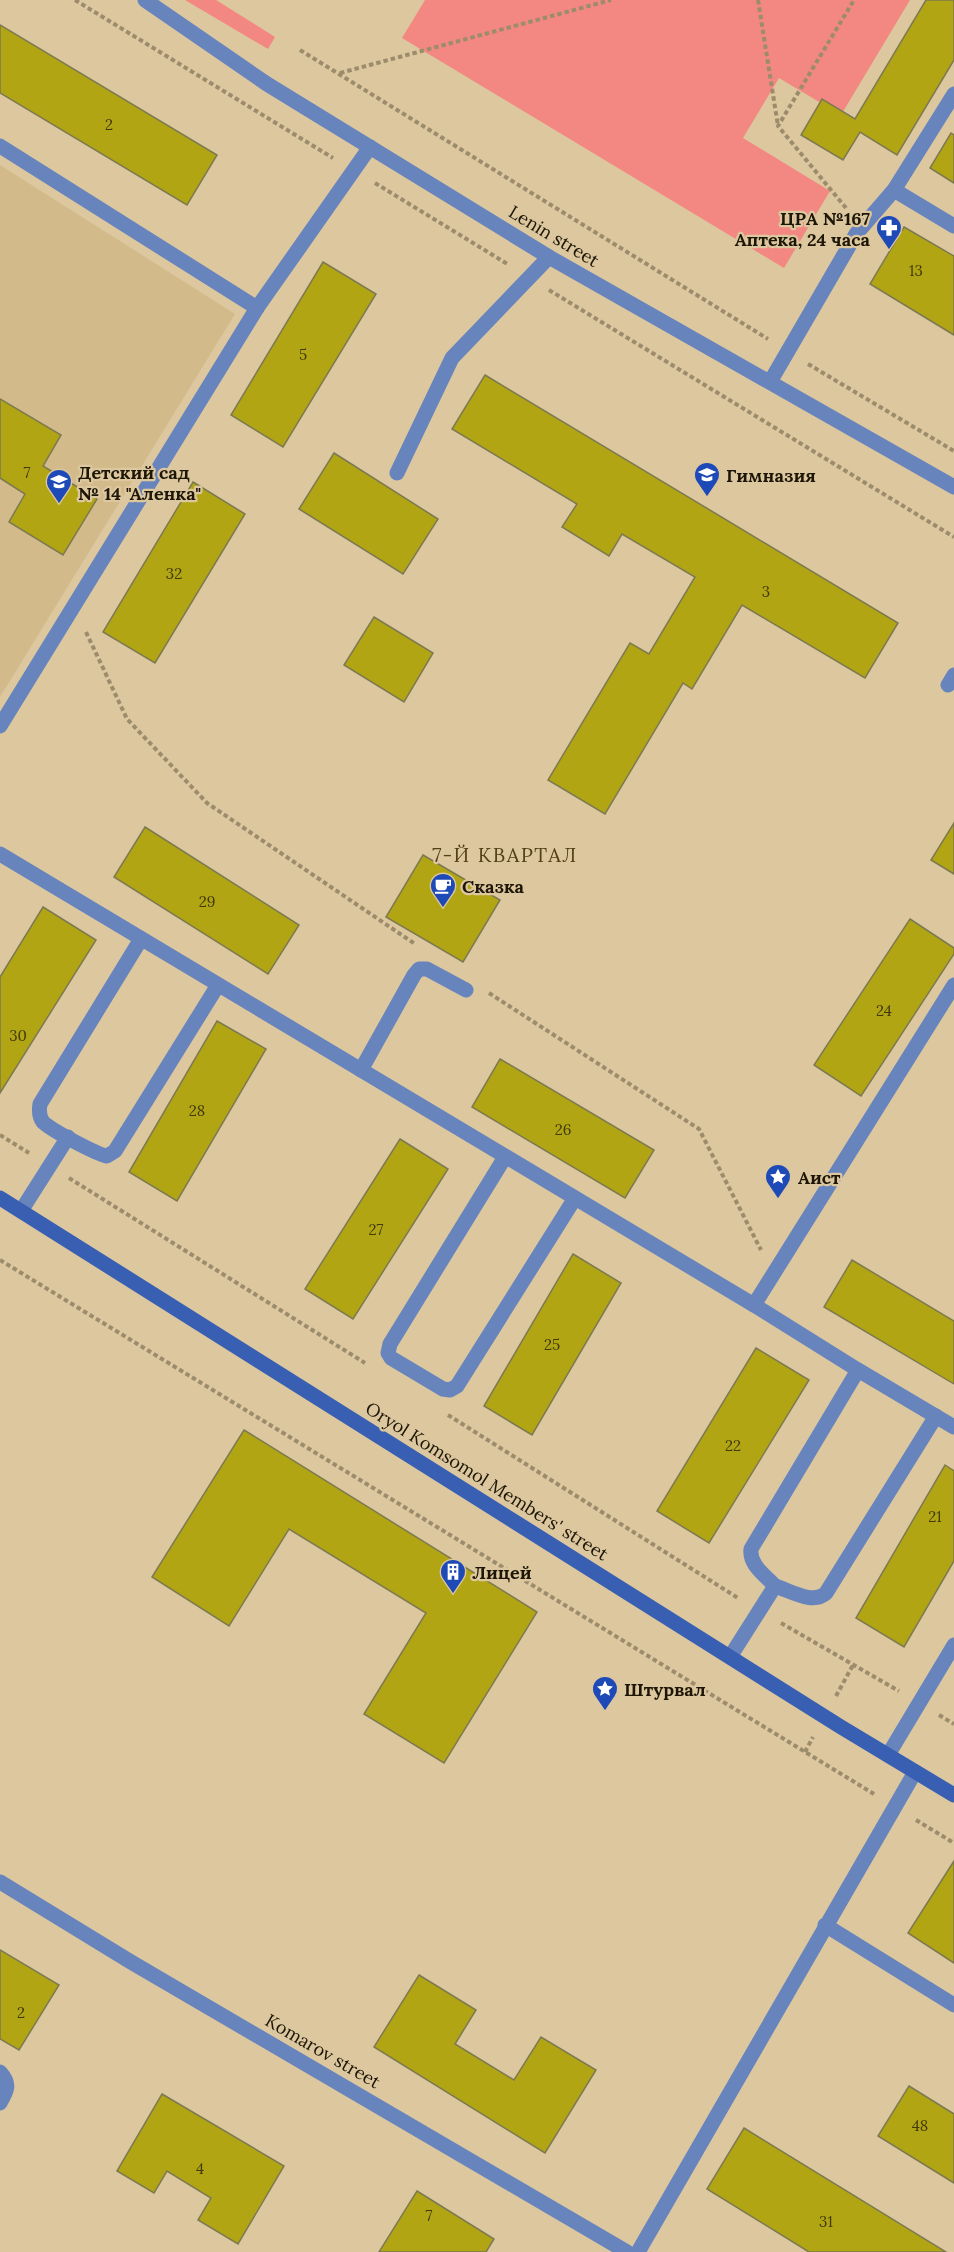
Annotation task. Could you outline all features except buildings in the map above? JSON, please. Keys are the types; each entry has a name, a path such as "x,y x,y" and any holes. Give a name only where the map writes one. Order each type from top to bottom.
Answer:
{"street":[{"name":"Lenin street","path":"145,0 267,84 549,257 954,487"},
{"path":"770,382 856,234 894,190 954,94"},
{"path":"0,146 257,308"},
{"path":"0,726 257,308 370,147"},
{"path":"894,190 954,226"},
{"path":"397,473 452,358 549,257"},
{"path":"0,854 954,1427"},
{"path":"141,939 40,1104 39,1113 44,1122 97,1155 107,1156 115,1151 218,985"},
{"path":"361,1070 414,975 420,969 427,969 466,990"},
{"path":"754,1305 954,985"},
{"path":"21,1211 68,1137"},
{"path":"505,1157 390,1344 388,1353 391,1358 443,1389 450,1390 457,1386 574,1198"},
{"name":"Oryol Komsomol Members' street","path":"0,1198 730,1657 954,1795"},
{"path":"858,1370 750,1549 753,1563 775,1586 813,1599 820,1598 826,1593 936,1416"},
{"path":"730,1657 775,1586"},
{"path":"888,1755 954,1645"},
{"path":"638,2252 915,1772"},
{"name":"Komarov street","path":"0,1882 151,1974 627,2252"},
{"path":"825,1925 954,2005"},
{"path":"0,2072 8,2084 8,2089 0,2103"}],"path":[{"path":"339,74 611,0"},
{"path":"758,0 778,126 862,226"},
{"path":"778,126 854,0"},
{"path":"300,50 954,451"},
{"path":"0,1135 375,1369"},
{"path":"0,1260 954,1843"},
{"path":"446,1414 758,1610 954,1724"}],"shaded area":[{"path":"185,0 216,0 275,37 268,49"},
{"path":"425,0 910,0 841,115 779,78 743,138 830,191 784,268 402,38"},
{"name":"Детский сад № 14 \"Аленка\"","path":"0,165 235,314 0,697"}],"place":[{"name":"ЦРА №167 Аптека, 24 часа","path":"889,251"},
{"name":"Гимназия","path":"707,498"},
{"name":"Детский сад № 14 \"Аленка\"","path":"59,505"},
{"name":"Сказка","path":"443,909"},
{"name":"Аист","path":"778,1200"},
{"name":"Лицей","path":"453,1595"},
{"name":"Штурвал","path":"605,1712"}],"district":[{"name":"7-Й КВАРТАЛ","path":"505,854"}]}
